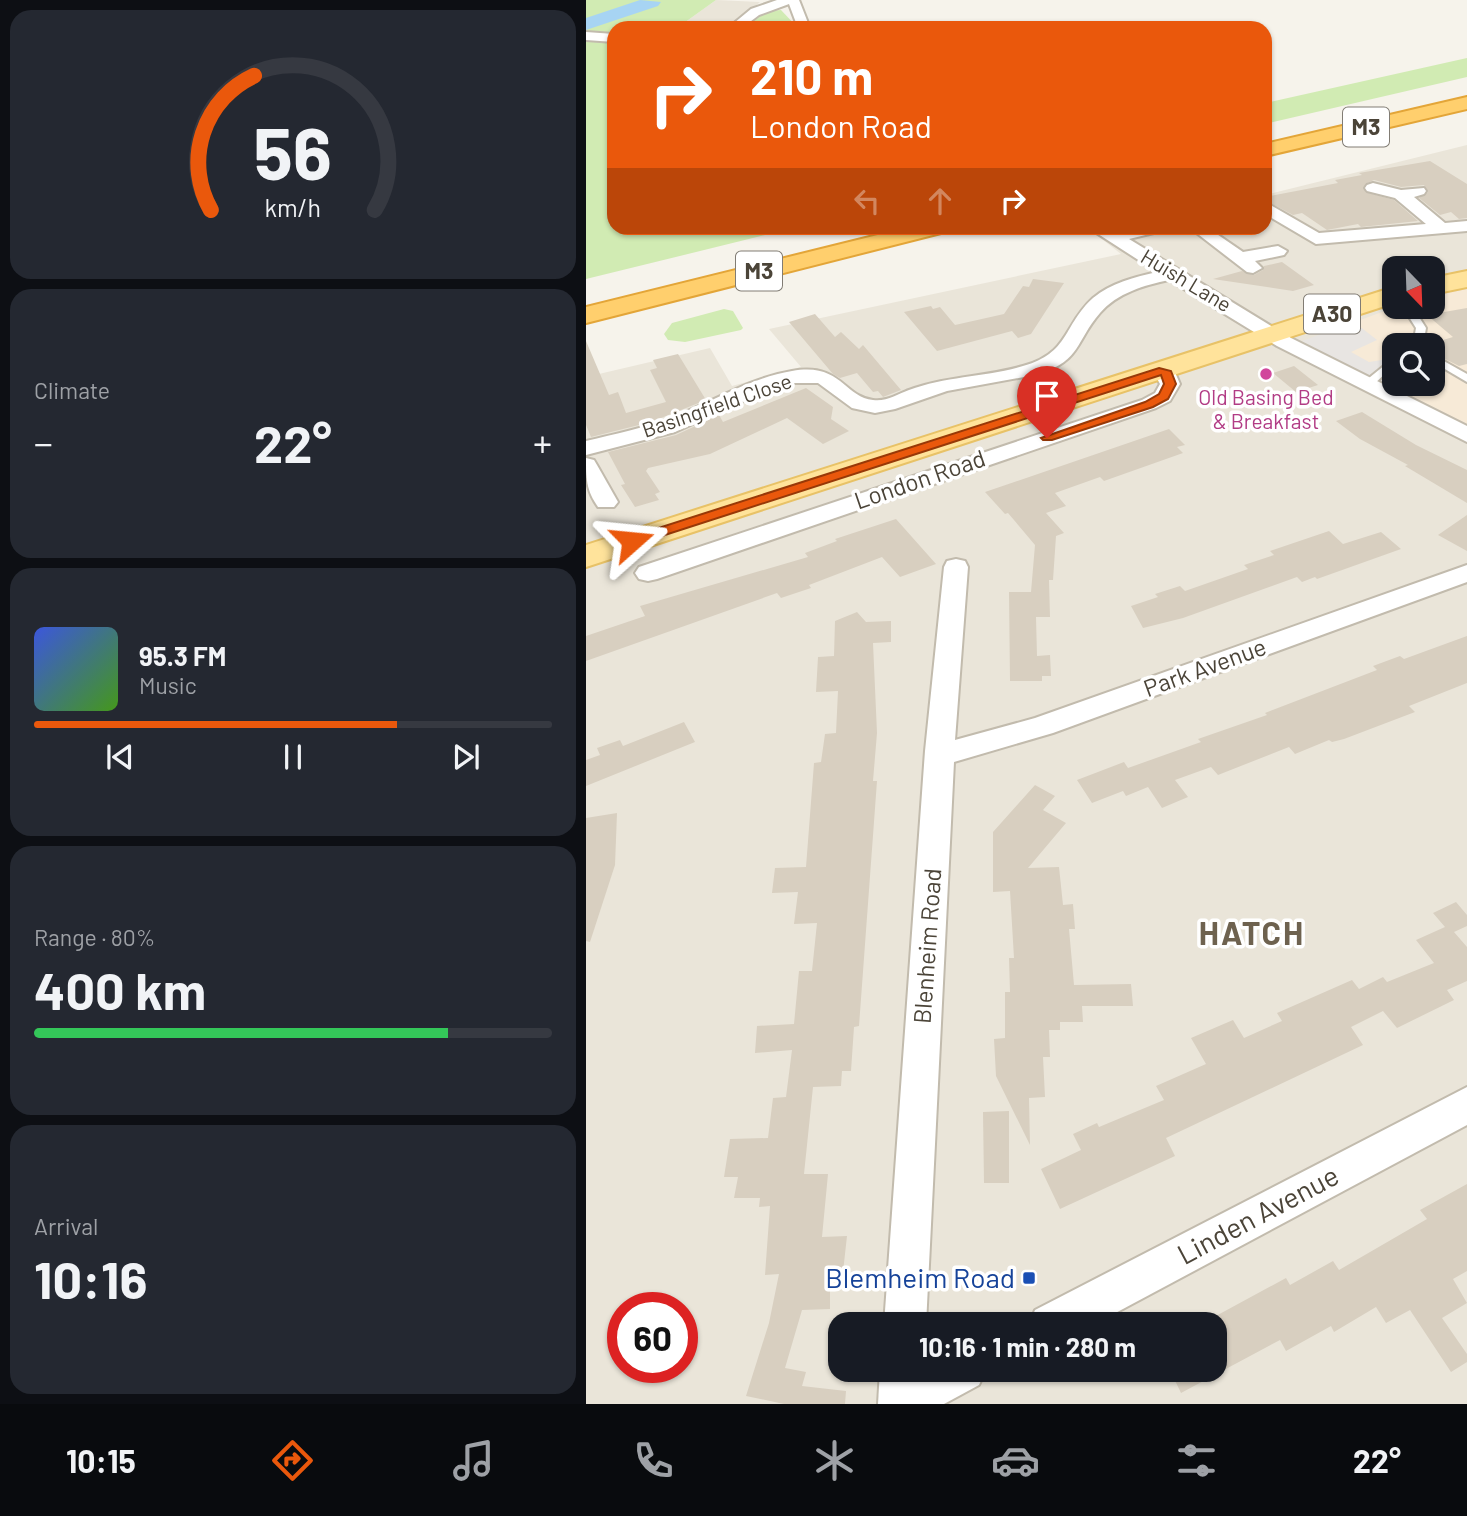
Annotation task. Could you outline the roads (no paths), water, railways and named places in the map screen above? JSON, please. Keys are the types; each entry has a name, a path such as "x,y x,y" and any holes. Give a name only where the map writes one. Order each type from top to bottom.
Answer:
{"highway":[{"name":"M3","path":"1272,133 1467,88"},
{"name":"M3","path":"1272,148 1467,103"},
{"name":"M3","path":"586,297 838,235"},
{"name":"M3","path":"586,316 905,235"}],"main road":[{"path":"1445,284 1467,279"},
{"name":"London Road","path":"586,556 1271,334 1382,303"}],"street":[{"path":"743,21 755,12 791,0 801,21"},
{"path":"586,36 607,38"},
{"path":"1374,188 1401,195 1441,228"},
{"path":"1401,195 1421,190"},
{"path":"1272,211 1316,239 1467,226"},
{"name":"Huish Lane","path":"1113,235 1315,359 1467,435"},
{"path":"1208,235 1247,263 1278,251"},
{"name":"Basingfield Close","path":"586,448 676,424 744,393 789,378 809,375 827,378 867,406 882,406 940,386 1031,370 1058,362 1094,309 1123,287 1175,273"},
{"name":"London Road","path":"648,573 1149,404 1163,397 1170,384 1163,371"},
{"name":"Blenheim Road","path":"906,1312 940,751 955,566"},
{"name":"Park Avenue","path":"940,751 958,751 1043,726 1467,573"},
{"name":"Linden Avenue","path":"1075,1312 1467,1105"},
{"path":"900,1404 901,1382"},
{"path":"900,1404 941,1382"}],"lane":[{"path":"1445,365 1467,379"},
{"path":"1368,384 1382,371"}],"waterway":[{"path":"586,24 652,2"}],"place":[{"name":"Old Basing Bed & Breakfast","path":"1266,374"},
{"name":"Blemheim Road","path":"1029,1278"}],"district":[{"name":"HATCH","path":"1252,934"}]}
